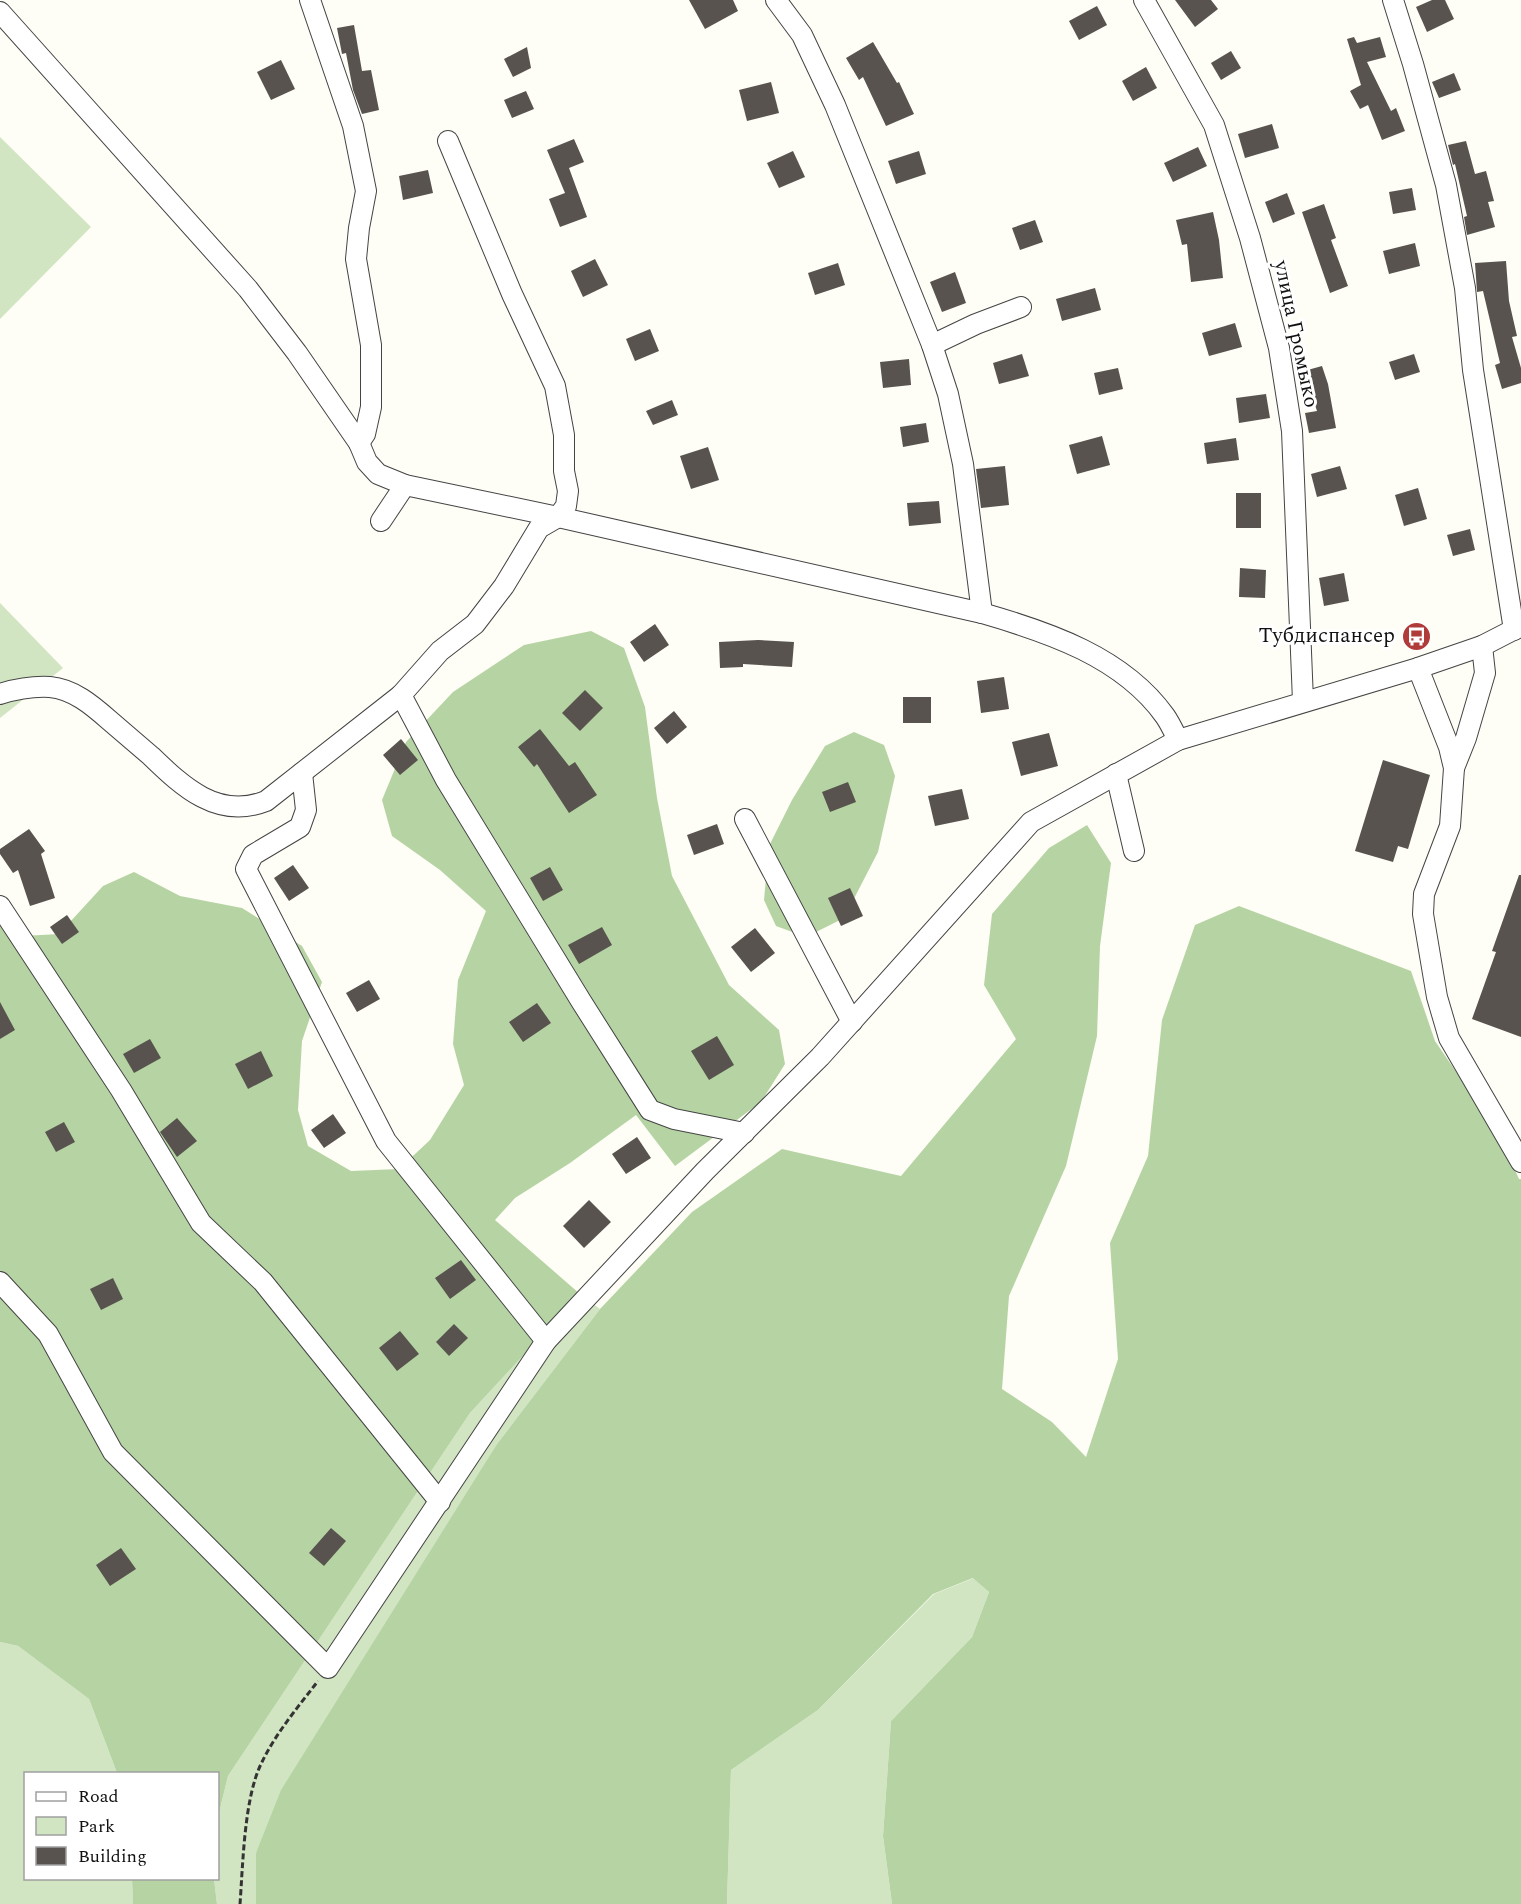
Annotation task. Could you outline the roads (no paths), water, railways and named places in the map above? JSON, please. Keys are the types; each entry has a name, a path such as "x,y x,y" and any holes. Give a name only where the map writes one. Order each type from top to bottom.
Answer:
{"street":[{"path":"310,0 353,126 366,190 358,228 356,259 371,345 372,406 365,434 359,443"},
{"path":"776,0 802,35 835,105 933,345 948,394 963,464 982,613"},
{"name":"улица Громыко","path":"1144,0 1214,125 1250,238 1279,348 1292,431 1304,701"},
{"path":"0,1282 48,1334 113,1452 328,1668 546,1341 705,1171 820,1057 1030,822 1178,740 1418,668 1482,646 1518,628 1473,370 1465,288 1446,185 1393,0"},
{"path":"0,12 248,289 297,353 359,443 367,462 378,474 405,485 558,517 982,613 1017,623 1085,649 1126,677 1152,700 1165,716 1178,740"},
{"path":"0,694 14,689 51,687 80,697 175,779 202,799 229,807 253,806 266,801 401,695 440,651 475,624 504,586 539,528 558,517 566,506 568,491 564,471 564,435 555,386 512,294 448,141"},
{"path":"933,345 976,324 1021,307"},
{"path":"381,521 405,485"},
{"path":"1454,768 1466,738 1485,673 1482,646"},
{"path":"1418,668 1449,747 1454,768 1450,826 1424,894 1423,914 1437,997 1449,1038 1521,1162"},
{"path":"401,695 446,780 650,1110 674,1119 744,1133"},
{"path":"302,773 306,810 300,827 253,855 246,869 386,1141 546,1341"},
{"path":"1116,774 1134,851"},
{"path":"745,819 852,1022"},
{"path":"0,906 122,1090 201,1223 263,1282 440,1502"}],"place":[{"name":"Тубдиспансер","path":"1416,636"}]}
